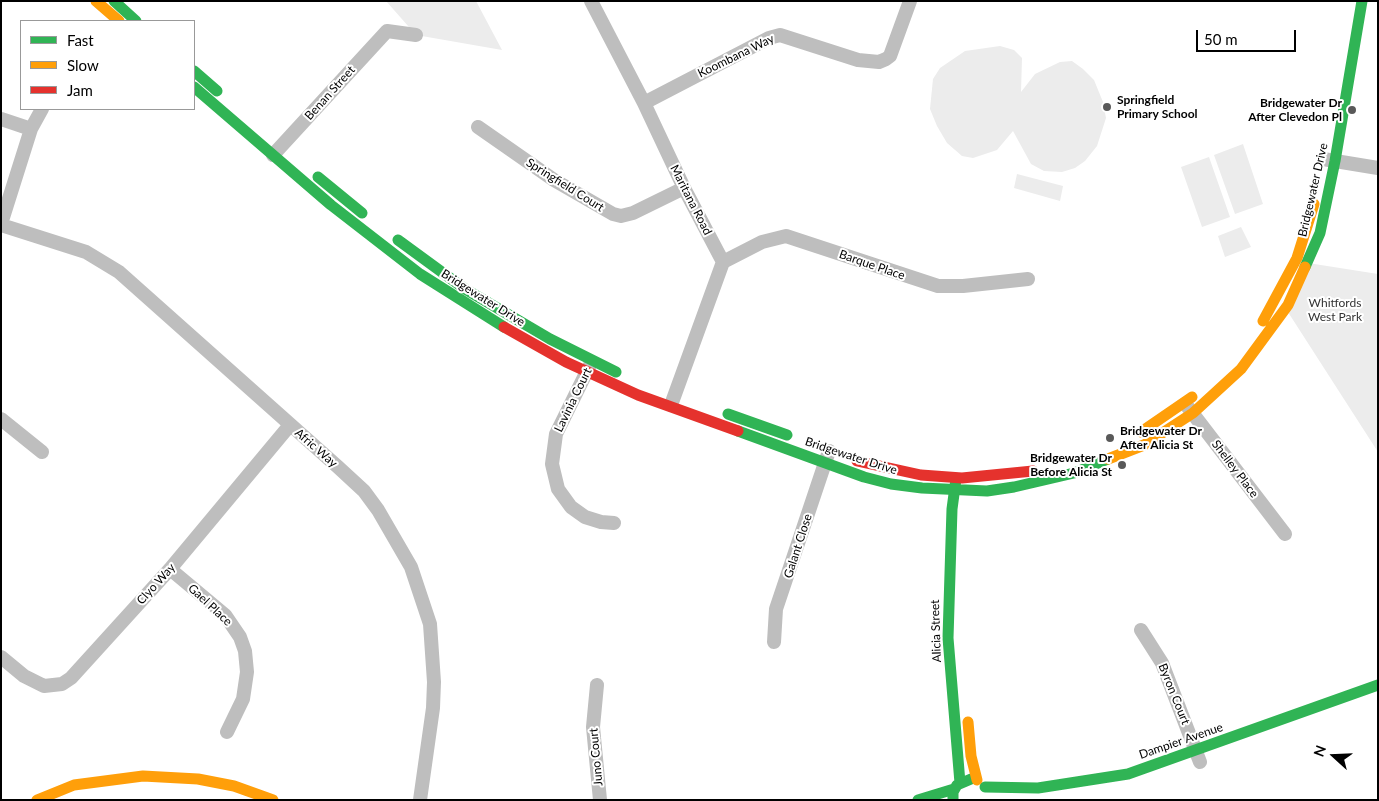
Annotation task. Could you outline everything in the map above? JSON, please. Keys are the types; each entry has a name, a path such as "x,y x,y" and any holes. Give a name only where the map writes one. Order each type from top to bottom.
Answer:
{"street":[{"path":"96,1 119,18"},
{"path":"114,1 119,18"},
{"name":"Maritana Road","path":"592,1 644,103 684,188 723,262"},
{"name":"Koombana Way","path":"644,103 770,38 780,35 858,60 879,62 886,60 890,56 910,1"},
{"name":"Bridgewater Drive","path":"1080,457 1121,442 1189,408 1231,362 1268,314 1297,258 1311,218 1328,156 1362,1"},
{"name":"Benan Street","path":"277,152 387,31 416,35"},
{"name":"Bridgewater Drive","path":"195,72 331,205 428,280 520,337 674,398 831,454 886,469 959,478 1015,474 1056,465"},
{"name":"Bridgewater Drive","path":"195,88 277,152 308,170 372,220"},
{"path":"1,225 31,129 41,110"},
{"path":"1,120 31,129"},
{"name":"Springfield Court","path":"478,127 554,180 613,214 621,216 633,213 684,188"},
{"path":"1328,156 1378,168"},
{"name":"Bridgewater Drive","path":"831,454 891,484 965,491 1014,487 1074,473 1144,444 1241,369 1260,346 1288,305 1320,233 1328,156"},
{"name":"Afric Way","path":"1,225 71,246 113,268 364,491 392,531 411,568 430,624 434,682 430,738 420,800"},
{"name":"Bridgewater Drive","path":"387,232 465,289 550,339 590,366 629,378"},
{"name":"Barque Place","path":"723,262 762,242 786,236 938,286 963,286 1028,279"},
{"path":"674,398 723,262"},
{"name":"Lavinia Court","path":"590,366 556,434 552,464 558,489 571,507 585,517 601,522 614,523"},
{"name":"Shelley Place","path":"1189,408 1286,534"},
{"name":"Bridgewater Drive","path":"720,411 802,441"},
{"path":"1,419 42,452"},
{"name":"Clyo Way","path":"1,657 33,683 44,686 62,684 71,678 170,569 290,425"},
{"name":"Galant Close","path":"774,642 776,609 831,454"},
{"name":"Alicia Street","path":"959,478 965,491 960,575 960,627"},
{"name":"Alicia Street","path":"956,790 948,638 953,490 959,478"},
{"name":"Gael Place","path":"170,569 225,615 240,638 245,651 247,672 243,699 227,732"},
{"name":"Byron Court","path":"1141,630 1162,663 1198,760"},
{"name":"Juno Court","path":"597,685 593,727 600,800"},
{"name":"Dampier Avenue","path":"956,790 967,779 981,784 1038,788 1128,774 1198,760 1378,685"},
{"path":"1272,735 1378,696"},
{"path":"967,710 971,756 988,800"},
{"path":"38,800 74,785 144,776 198,779 234,786 273,800"},
{"path":"1118,788 1141,782"},
{"path":"83,796 140,788 183,789 213,794"},
{"path":"918,800 956,790"},
{"path":"1014,799 1050,798"}],"green space":[{"path":"386,1 476,1 502,50 416,35"},
{"path":"1000,46 1014,50 1022,58 1021,92 1035,74 1060,62 1072,61 1094,80 1103,102 1106,118 1097,146 1085,161 1075,168 1062,172 1044,171 1031,164 1013,131 997,150 973,158 962,156 947,143 930,109 933,79 940,68 965,51"},
{"path":"1243,144 1263,204 1235,214 1214,155"},
{"path":"1209,157 1230,217 1202,227 1181,167"},
{"path":"1017,174 1063,186 1060,201 1014,188"},
{"path":"1241,227 1251,247 1225,257 1218,236"},
{"name":"Whitfords West Park","path":"1308,263 1378,274 1378,452 1286,309"}],"traffic: fast":[{"path":"114,1 135,20"},
{"path":"1305,267 1320,233 1335,161 1362,1"},
{"path":"195,72 217,91"},
{"path":"195,88 331,205 420,274 504,327"},
{"path":"318,177 362,213"},
{"path":"398,240 465,289 550,339 616,372"},
{"path":"728,414 787,435"},
{"path":"738,431 864,477 891,484 922,488 987,491 1014,487 1074,473 1108,459"},
{"path":"956,479 952,509 948,638 960,783"},
{"path":"985,787 1038,788 1128,774 1378,685"},
{"path":"953,800 953,792 957,785 971,779"},
{"path":"918,800 954,789"}],"traffic: slow":[{"path":"96,1 118,20"},
{"path":"1263,321 1297,258 1314,204"},
{"path":"1108,459 1144,445 1193,413 1241,369 1288,305 1305,267"},
{"path":"1141,432 1192,397"},
{"path":"968,722 971,756 977,780"},
{"path":"37,800 74,785 143,776 198,779 234,786 273,800"}],"traffic: jam":[{"path":"504,327 566,362 638,395 738,431"},
{"path":"857,461 921,475 962,478 1033,471"}],"place":[{"name":"Springfield Primary School","path":"1107,107"},
{"name":"Bridgewater Dr After Clevedon Pl","path":"1352,110"},
{"name":"Bridgewater Dr After Alicia St","path":"1110,438"},
{"name":"Bridgewater Dr Before Alicia St","path":"1122,465"}]}
